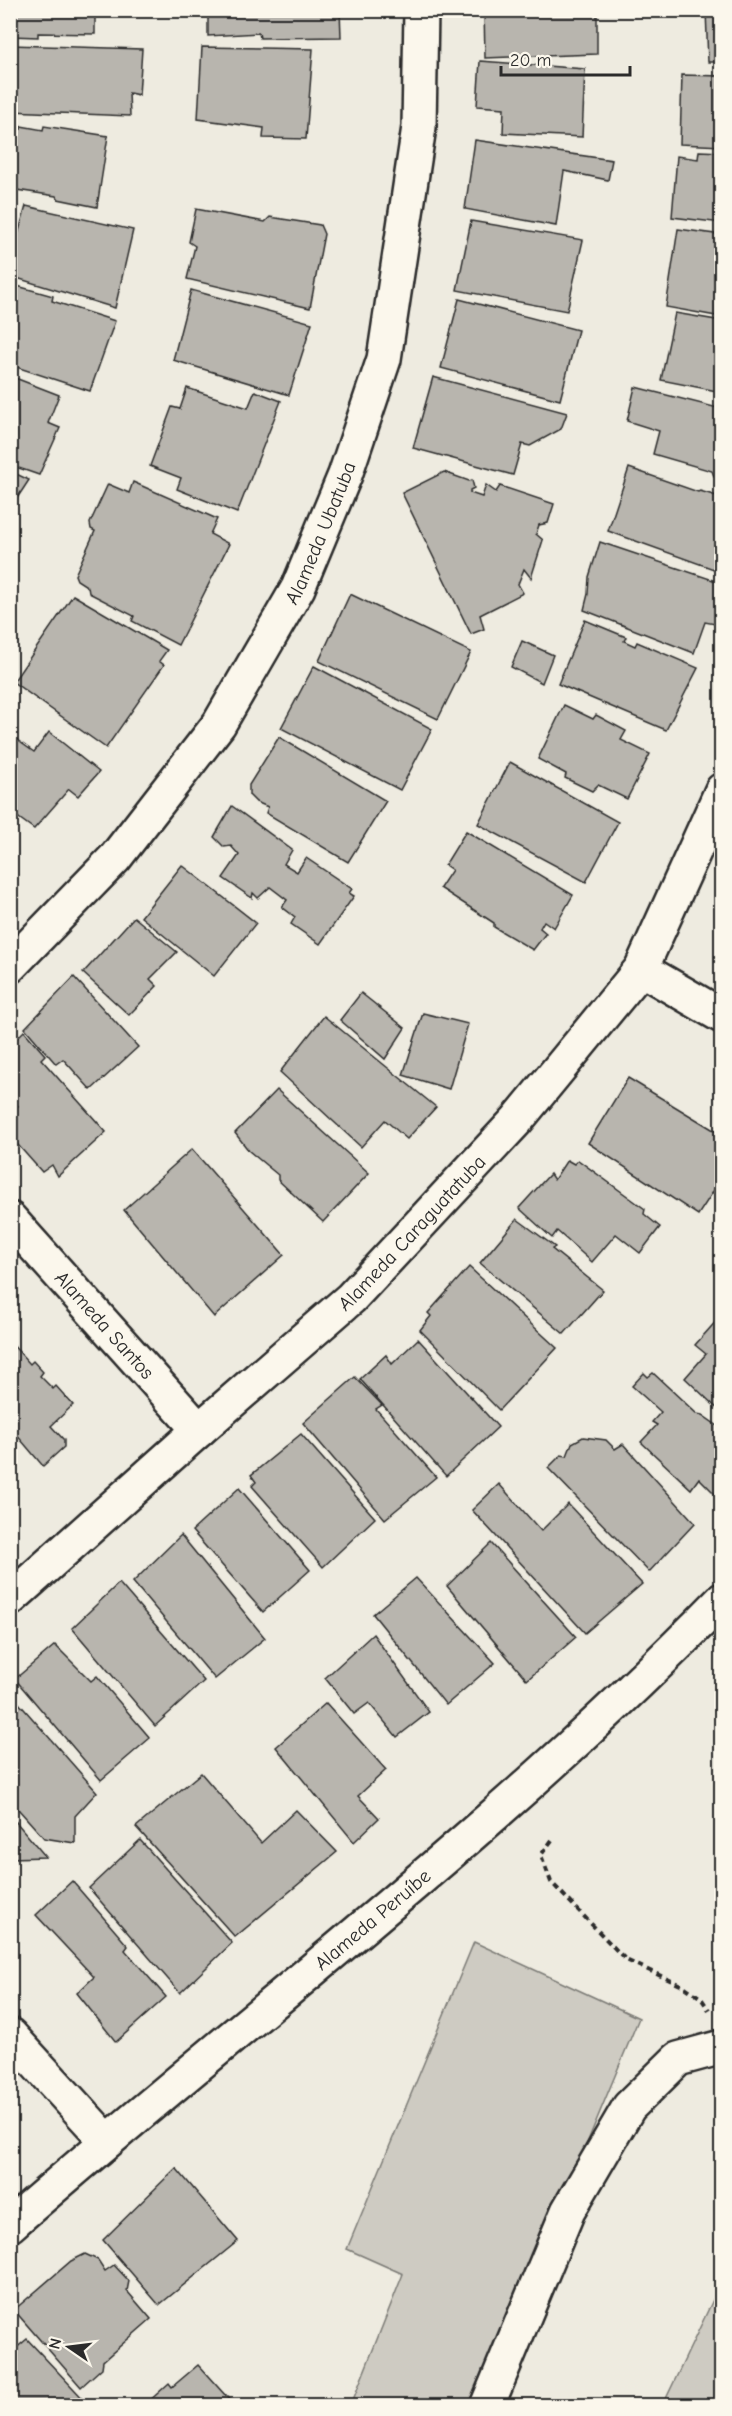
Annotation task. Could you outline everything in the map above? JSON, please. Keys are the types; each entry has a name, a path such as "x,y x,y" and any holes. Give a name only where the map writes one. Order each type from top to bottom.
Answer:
{"street":[{"name":"Alameda Ubatuba","path":"10,966 115,858 219,724 298,588 345,475 384,359 419,127 421,10"},
{"name":"Alameda Caraguatatuba","path":"10,1599 351,1298 518,1120 641,969 722,790"},
{"path":"641,969 722,1016"},
{"name":"Alameda Santos","path":"10,1219 199,1430"},
{"name":"Alameda Peruíbe","path":"10,2225 107,2141 445,1859 560,1758 722,1600"},
{"path":"10,2035 107,2141"},
{"path":"487,2406 568,2211 629,2107 678,2059 720,2047"}],"path":[{"path":"552,1840 541,1855 551,1882 626,1960 685,1987 701,1998 713,2016 720,2047"}],"shaded area":[{"path":"474,1942 639,2018 478,2405 351,2405 403,2274 347,2249"},
{"path":"721,2283 721,2405 663,2405"}],"building":[{"path":"10,10 95,10 95,34 38,33 38,37 10,36"},
{"path":"208,10 340,10 341,37 260,38 259,33 208,36"},
{"path":"484,10 597,10 597,54 485,58"},
{"path":"706,10 722,10 722,62 708,62"},
{"path":"10,45 142,49 139,95 129,93 130,116 10,111"},
{"path":"202,47 313,49 306,139 263,138 264,128 198,119"},
{"path":"480,61 585,69 582,137 503,133 504,108 477,106"},
{"path":"682,75 722,76 722,146 680,144"},
{"path":"21,126 43,130 44,126 108,136 97,207 58,199 56,196 10,189 10,127 21,129"},
{"path":"475,140 612,160 608,180 564,171 556,226 465,209"},
{"path":"699,151 722,152 722,223 672,217 677,156 698,159"},
{"path":"26,206 133,230 115,308 10,276 10,263"},
{"path":"196,209 265,222 270,217 320,225 324,234 310,308 187,279 195,246 189,242"},
{"path":"471,221 583,240 567,311 457,290"},
{"path":"678,229 722,235 722,317 666,307"},
{"path":"10,284 53,296 52,301 115,321 90,391 10,365"},
{"path":"191,290 312,323 289,395 173,360"},
{"path":"459,299 578,330 560,400 441,368"},
{"path":"675,313 722,321 722,392 661,380"},
{"path":"10,376 59,395 48,423 60,428 39,475 10,465"},
{"path":"433,377 567,413 561,429 530,446 522,444 513,475 413,448"},
{"path":"635,387 722,409 722,478 714,476 712,471 653,454 659,431 627,421"},
{"path":"187,388 248,408 255,391 281,401 237,513 177,489 181,478 150,466 172,407 180,409"},
{"path":"629,468 698,492 717,496 720,489 722,490 722,572 608,531"},
{"path":"10,471 29,480 10,509"},
{"path":"444,472 472,480 474,488 470,490 470,493 482,497 486,485 496,492 500,486 554,504 548,523 539,525 536,534 543,540 531,578 524,569 518,584 523,593 480,615 484,629 471,634 402,493"},
{"path":"133,482 217,519 210,534 229,544 178,645 132,621 134,616 89,593 88,587 77,580 75,575 95,531 91,529 90,523 108,484 129,493"},
{"path":"600,542 722,583 722,604 715,624 705,622 694,653 584,610 589,577"},
{"path":"350,594 471,652 438,719 319,661"},
{"path":"73,595 167,650 159,661 164,665 106,748 13,682"},
{"path":"585,620 626,637 624,641 635,646 637,642 698,668 666,730 558,684"},
{"path":"522,641 553,655 542,683 511,667"},
{"path":"314,666 432,729 400,790 281,728"},
{"path":"564,705 593,719 596,715 626,731 621,740 650,754 627,799 598,785 592,791 565,778 566,774 538,759"},
{"path":"49,732 99,772 78,796 69,789 34,829 12,813 10,816 10,735 34,752"},
{"path":"279,737 386,801 348,862 266,813 268,807 256,802 249,795 249,785"},
{"path":"510,762 618,822 586,882 478,824"},
{"path":"232,806 292,850 284,864 297,872 306,858 352,889 349,893 354,896 320,944 291,924 295,917 282,907 287,900 270,887 258,898 253,893 252,898 223,878 239,855 231,846 224,847 214,837"},
{"path":"466,831 573,895 554,928 544,921 540,928 546,933 533,950 494,927 494,923 440,888 452,870 445,865"},
{"path":"182,865 256,923 214,976 141,917"},
{"path":"134,917 177,952 150,979 157,986 129,1015 83,973"},
{"path":"74,977 138,1047 91,1090 63,1059 56,1064 25,1028"},
{"path":"361,993 405,1028 385,1059 340,1020"},
{"path":"423,1013 468,1024 449,1089 403,1075"},
{"path":"324,1016 436,1107 407,1139 385,1120 361,1147 280,1072"},
{"path":"24,1031 45,1055 41,1059 106,1132 58,1176 52,1165 42,1172 10,1136 10,1112 18,1106 10,1097 10,1045"},
{"path":"628,1078 722,1135 722,1178 698,1215 588,1143"},
{"path":"277,1090 369,1173 323,1222 278,1180 278,1175 249,1151 235,1133"},
{"path":"192,1149 284,1255 214,1317 124,1210"},
{"path":"567,1160 574,1164 578,1160 645,1209 644,1214 660,1227 640,1253 616,1234 592,1262 557,1231 552,1238 519,1208 550,1174 554,1180"},
{"path":"517,1219 555,1247 552,1249 603,1290 564,1334 480,1263"},
{"path":"469,1267 557,1348 499,1410 420,1330 431,1316 428,1313"},
{"path":"719,1318 722,1320 722,1413 685,1378 706,1354 695,1345"},
{"path":"418,1339 498,1427 446,1476 360,1379 386,1355 392,1364"},
{"path":"10,1342 30,1364 33,1361 43,1372 40,1376 53,1389 56,1386 73,1405 51,1426 64,1440 64,1447 43,1466 10,1427"},
{"path":"644,1373 648,1377 653,1373 697,1414 722,1429 722,1491 717,1496 699,1478 691,1489 641,1442 657,1425 652,1422 661,1412 632,1386"},
{"path":"355,1377 382,1405 376,1409 436,1477 385,1519 303,1423"},
{"path":"301,1434 375,1518 323,1567 252,1486 256,1482 251,1475"},
{"path":"583,1437 606,1440 615,1449 623,1444 695,1523 649,1572 548,1468 561,1455 567,1456 572,1443"},
{"path":"499,1484 541,1531 568,1504 642,1584 585,1633 472,1510"},
{"path":"239,1488 310,1570 263,1612 192,1531"},
{"path":"181,1535 265,1638 215,1679 133,1582"},
{"path":"491,1543 576,1637 527,1680 447,1586"},
{"path":"416,1578 495,1663 446,1705 373,1614"},
{"path":"119,1583 204,1681 155,1726 72,1628"},
{"path":"373,1634 429,1712 397,1737 369,1703 354,1714 325,1678"},
{"path":"55,1645 91,1681 97,1676 150,1738 101,1780 15,1679"},
{"path":"10,1693 97,1792 75,1816 75,1843 44,1838 10,1800"},
{"path":"326,1703 386,1770 358,1796 379,1818 354,1842 276,1747"},
{"path":"201,1773 261,1843 296,1810 337,1852 235,1937 136,1827"},
{"path":"10,1815 46,1857 10,1858"},
{"path":"140,1840 232,1943 180,1993 89,1888"},
{"path":"72,1881 128,1946 125,1950 166,1997 116,2042 77,1993 94,1977 36,1915"},
{"path":"176,2168 238,2241 159,2305 103,2240"},
{"path":"85,2254 98,2260 105,2271 114,2265 129,2281 127,2291 151,2319 103,2361 102,2368 81,2387 14,2310 71,2261"},
{"path":"27,2339 89,2406 10,2406 10,2344 15,2349"},
{"path":"198,2365 235,2406 146,2404 169,2383 172,2387"}]}
